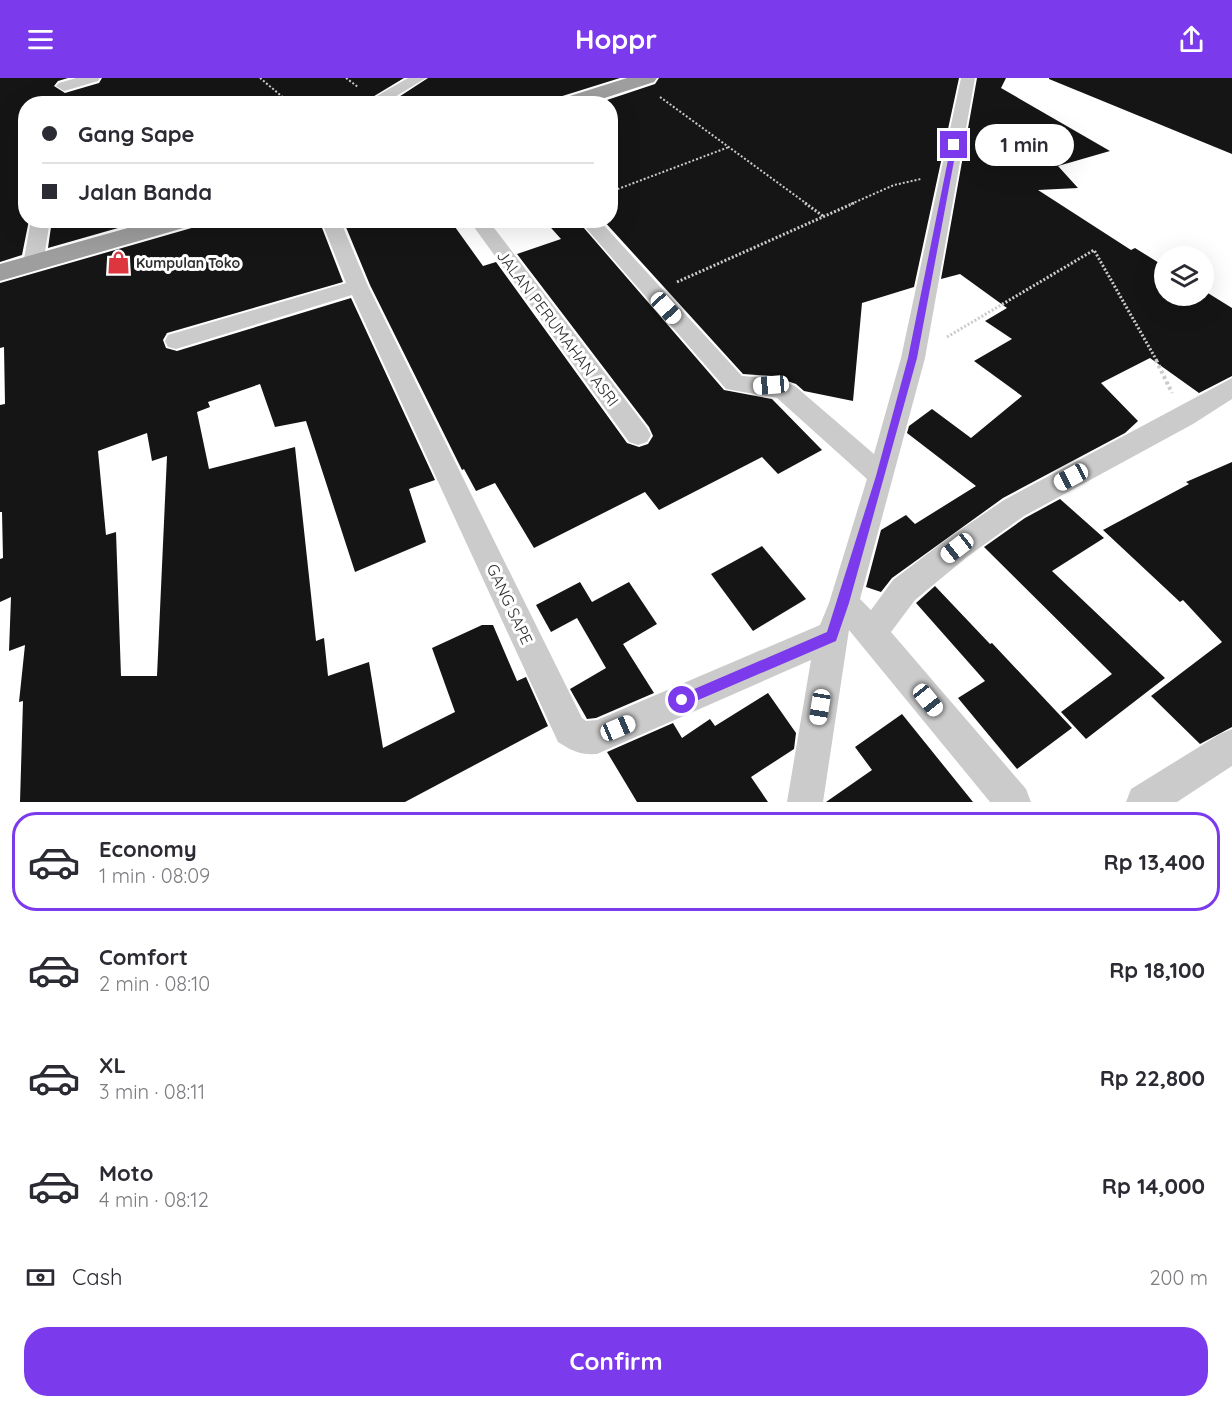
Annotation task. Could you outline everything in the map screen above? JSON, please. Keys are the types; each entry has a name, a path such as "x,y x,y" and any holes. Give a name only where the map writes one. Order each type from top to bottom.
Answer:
{"highway":[{"path":"586,96 631,80"},
{"path":"0,273 157,228"}],"street":[{"path":"64,82 93,78"},
{"path":"385,96 418,78"},
{"path":"805,802 831,636 844,603 913,358 968,78"},
{"path":"33,264 40,228"},
{"name":"GANG SAPE","path":"333,228 358,286 570,730 582,738 597,737 831,636"},
{"name":"JALAN PERUMAHAN ASRI","path":"484,228 638,435"},
{"path":"595,228 734,383 747,387 771,385 786,392 881,476"},
{"path":"176,341 358,286"},
{"path":"872,633 904,590 957,548 1014,508 1184,417 1232,387"},
{"path":"844,603 872,633 1013,802"},
{"path":"1144,802 1232,746"}],"path":[{"path":"260,78 281,96"},
{"path":"631,80 730,147 823,216"},
{"path":"618,189 730,147"},
{"path":"653,292 818,221 823,216 894,185 948,172"},
{"path":"913,358 1094,250 1147,340 1184,417"}],"building":[{"path":"0,78 68,78 58,81 54,86 65,93 99,83 102,78 404,78 374,96 18,96 18,228 27,228 22,255 0,262"},
{"path":"428,78 620,78 562,96 400,96"},
{"path":"659,78 959,78 914,287 862,303 853,401 804,391 796,384 773,376 743,374 610,228 618,228 618,96 655,84"},
{"path":"977,78 1006,78 1001,88 1110,151 1058,166 1078,188 1038,190 1131,250 1135,248 1154,260 1154,306 1214,306 1214,297 1232,308 1232,376 1199,393 1150,358 1101,383 1138,421 1125,433 1003,498 892,578 881,592 866,587 881,530 906,515 915,524 976,486 907,433 909,426 932,409 971,438 1022,396 974,361 1012,339 985,321 1007,308 960,274 941,279"},
{"path":"1232,78 1232,154 1049,79"},
{"path":"51,228 118,228 48,248"},
{"path":"192,228 322,228 343,282 167,333 163,340 166,348 177,351 351,298 435,480 409,489 426,542 355,572 306,421 275,427 260,384 208,402 210,407 197,412 209,469 295,447 316,641 324,638 328,676 369,662 383,748 455,712 432,648 482,625 493,625 517,681 526,677 548,726 405,802 20,802 23,701 19,702 25,645 9,651 11,597 0,602 0,559 3,558 2,512 0,512 0,405 5,404 4,347 0,348 0,283","holes":["147,433 152,461 167,456 157,676 121,676 116,532 106,535 98,451"]},
{"path":"346,228 456,228 483,266 496,262 627,443 639,447 648,444 653,436 649,427 517,254 561,239 551,228 584,228 724,390 772,399 822,450 778,474 762,457 659,510 645,492 534,548 495,483 476,491 464,469 462,470 370,285"},
{"path":"1232,462 1232,727 1200,744 1151,696 1222,642 1183,600 1180,602 1103,530 1189,484 1186,482"},
{"path":"1060,499 1104,538 1052,571 1165,678 1086,739 1061,712 1112,674 984,547 1025,518"},
{"path":"762,546 806,599 753,631 711,574"},
{"path":"580,582 592,602 629,582 657,624 623,644 654,693 596,718 587,719 570,689 606,668 577,618 551,632 536,605"},
{"path":"935,586 1072,728 1017,769 958,698 985,681 916,603"},
{"path":"768,693 796,733 794,749 751,777 768,802 637,802 607,752 673,723 682,738 710,719 715,726"},
{"path":"902,714 973,802 826,802 872,770 855,747"}],"place":[{"name":"Kumpulan Toko","path":"118,263"}],"route":[{"path":"682,700 831,636 844,603 913,358 954,145"}]}
